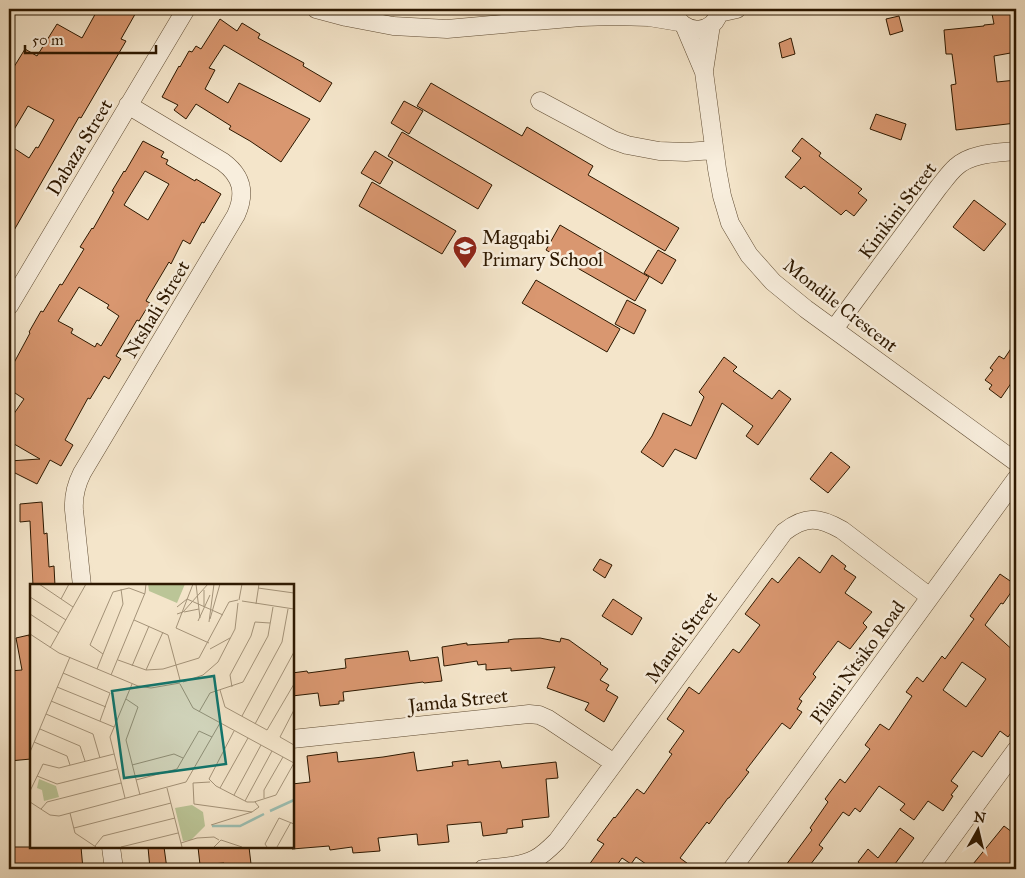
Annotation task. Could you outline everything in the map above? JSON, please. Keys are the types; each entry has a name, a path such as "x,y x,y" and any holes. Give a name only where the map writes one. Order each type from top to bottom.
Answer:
{"street":[{"name":"Dabaza Street","path":"9,306 186,9"},
{"path":"316,9 346,18 393,26 447,29 588,13 679,19 699,30 717,16 737,9"},
{"name":"Mondile Crescent","path":"704,72 717,16"},
{"name":"Mondile Crescent","path":"679,19 704,72 714,150 727,214 730,223 749,255 773,282 806,309 1016,462"},
{"path":"540,101 613,140 627,145 659,151 714,150"},
{"name":"Ntshali Street","path":"82,584 73,501 77,484 241,206 238,177 231,168 128,105"},
{"name":"Kinikini Street","path":"834,329 955,167 968,159 982,155 1016,151"},
{"name":"Pilani Ntsiko Road","path":"732,869 1016,479"},
{"name":"Maneli Street","path":"483,869 508,866 535,859 557,841 784,532 793,525 802,521 822,521 842,530 930,597"},
{"name":"Jamda Street","path":"294,739 529,714 539,715 548,719 614,763"},
{"path":"929,869 1016,750"},
{"path":"111,848 114,869"}],"building":[{"path":"98,9 138,9 121,39 126,41 81,118 79,117 9,239 9,145 29,158 36,147 38,148 54,120 28,106 9,138 9,75 25,49 37,56 57,24 82,38"},
{"path":"1016,11 1016,52 994,56 997,82 1016,80 1016,123 956,130 951,85 956,84 952,54 946,54 944,30 994,24 992,14"},
{"path":"899,16 903,31 890,35 886,19"},
{"path":"220,19 237,31 242,23 260,34 258,38 304,63 303,66 332,83 320,102 224,45 209,68 215,70 205,89 228,103 239,83 310,119 281,162 229,129 231,126 196,104 186,119 174,110 178,105 162,97 189,51 192,52 196,46 201,49"},
{"path":"791,38 795,54 782,58 779,43"},
{"path":"431,83 522,136 527,127 593,166 588,175 679,228 665,251 417,106"},
{"path":"404,101 423,111 409,134 391,123"},
{"path":"876,114 906,124 901,140 870,129"},
{"path":"402,132 492,185 478,209 388,156"},
{"path":"802,138 821,153 819,156 862,189 858,193 867,200 854,216 846,210 841,215 804,186 801,189 785,177 801,158 792,151"},
{"path":"143,141 164,152 161,157 168,160 166,164 221,194 190,244 183,240 171,264 169,262 146,301 150,303 139,321 137,320 116,356 121,359 109,379 104,376 90,399 88,398 65,440 73,445 61,466 50,460 37,484 9,470 9,461 40,459 9,441 9,421 24,399 9,389 9,372 41,311 43,312 60,284 62,285 84,249 80,247 93,229 114,192 112,191","holes":["145,171 169,184 148,220 124,205","79,287 109,305 107,308 119,316 101,346 97,343 95,347 71,333 73,329 58,321"]},
{"path":"375,151 393,162 380,184 361,173"},
{"path":"372,182 456,231 442,254 359,206"},
{"path":"974,200 1006,224 984,251 953,227"},
{"path":"560,225 649,277 635,301 546,250"},
{"path":"658,250 676,260 662,284 644,273"},
{"path":"536,280 620,329 607,352 522,303"},
{"path":"627,300 646,310 634,334 615,324"},
{"path":"1016,341 1016,376 1001,398 989,389 992,385 985,380 993,370 990,368 999,356 1004,359"},
{"path":"724,357 737,367 733,371 772,399 779,390 791,399 758,445 746,436 753,426 722,403 696,459 675,449 663,467 641,452 652,436 663,413 691,426 704,397 699,392"},
{"path":"831,452 850,467 828,493 810,479"},
{"path":"42,502 44,534 47,533 49,567 54,566 55,584 33,584 30,521 20,522 20,504"},
{"path":"832,555 846,566 844,569 856,577 845,593 872,612 863,623 867,627 850,649 838,641 813,674 816,677 799,699 802,701 797,709 802,712 790,729 782,723 746,770 749,772 680,858 695,869 653,869 636,857 631,864 622,858 614,869 586,869 604,844 597,840 614,817 637,789 644,794 672,754 669,752 684,731 667,719 689,687 699,694 733,649 739,653 760,625 745,614 772,578 778,583 799,557 820,573"},
{"path":"600,559 612,565 605,578 593,570"},
{"path":"1000,574 1016,585 985,625 1016,653 1016,726 1008,737 1000,731 982,757 973,751 951,781 958,786 943,811 928,801 914,820 900,810 905,804 879,786 860,812 855,808 849,816 843,812 819,845 823,848 807,869 783,869 812,830 810,828 828,802 825,799 840,779 845,783 870,749 865,745 880,724 889,730 912,696 906,692 917,677 923,682 942,656 945,659 974,619 970,616","holes":["962,662 986,679 966,707 943,690"]},
{"path":"613,599 642,618 632,635 602,616"},
{"path":"29,635 30,640 30,759 9,761 9,671 22,670 16,638"},
{"path":"540,638 560,642 561,638 569,640 608,669 600,680 609,685 606,690 618,697 604,722 585,710 589,703 547,688 555,667 511,671 511,668 486,670 486,664 478,665 477,661 444,666 442,647 467,643 467,645"},
{"path":"408,651 410,661 438,657 442,681 343,692 344,701 339,701 339,704 320,706 318,693 294,696 294,673 307,671 308,673 346,668 345,659"},
{"path":"337,752 338,762 414,752 417,771 453,766 452,762 468,760 468,765 500,761 502,768 556,762 558,778 546,779 549,817 522,820 523,827 507,829 507,833 483,836 481,822 447,825 449,842 418,845 417,834 378,838 380,851 353,853 352,847 330,850 329,846 292,849 294,848 294,784 310,782 307,756"},
{"path":"1004,826 1016,835 1016,869 969,869"},
{"path":"900,828 914,838 892,868 894,869 867,869 858,862 868,849 878,858"},
{"path":"9,847 81,848 83,869 9,869"},
{"path":"148,848 164,848 167,869 150,869"},
{"path":"198,848 249,848 251,864 224,868 224,863 200,865"}],"place":[{"name":"Magqabi Primary School","path":"465,269"}]}
